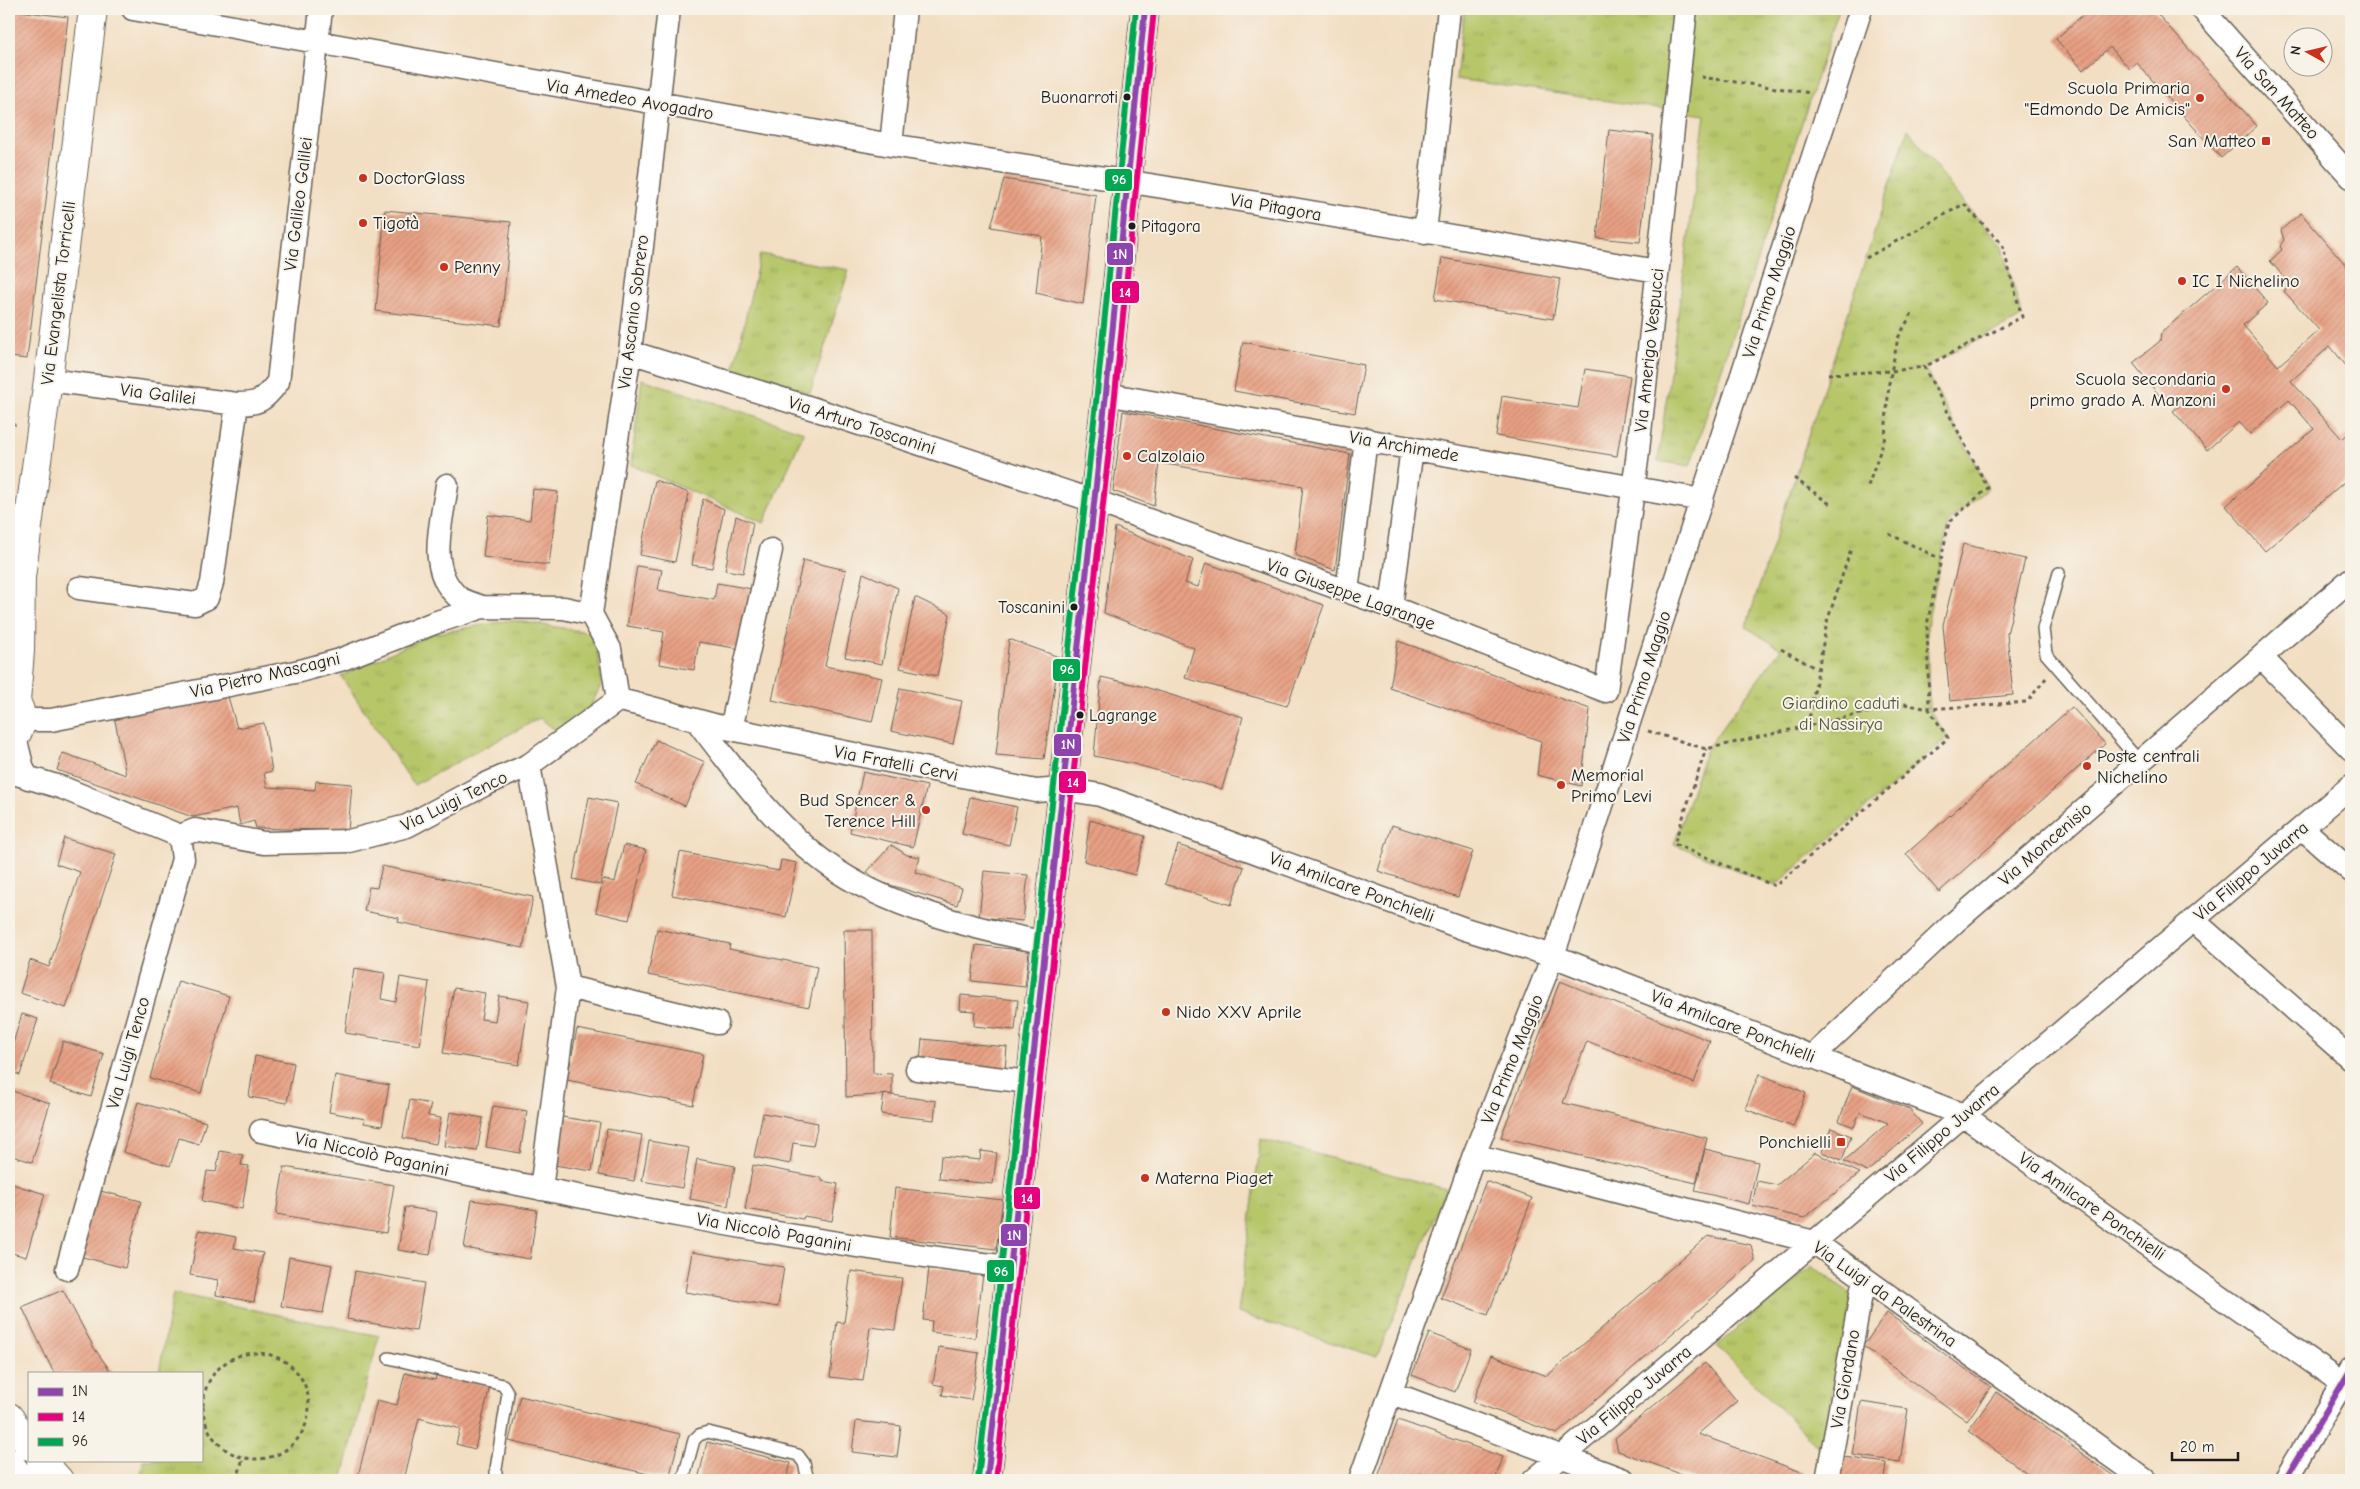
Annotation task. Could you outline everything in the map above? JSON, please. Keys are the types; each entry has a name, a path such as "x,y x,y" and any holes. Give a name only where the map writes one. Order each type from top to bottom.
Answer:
{"street":[{"name":"Via Evangelista Torricelli","path":"14,719 20,651 21,577 48,380 93,9"},
{"name":"Via Amedeo Avogadro","path":"132,9 892,145 1128,182"},
{"name":"Via Galileo Galilei","path":"267,396 278,382 321,9"},
{"name":"Via Ascanio Sobrero","path":"590,614 630,352 669,9"},
{"path":"892,145 905,9"},
{"path":"987,1480 1106,394 1145,9"},
{"path":"1425,233 1449,9"},
{"name":"Via Amerigo Vespucci","path":"1606,691 1634,487 1686,9"},
{"name":"Via Primo Maggio","path":"1360,1480 1474,1155 1553,956 1861,9"},
{"name":"Via San Matteo","path":"2202,9 2346,162"},
{"name":"Via Pitagora","path":"1128,182 1657,272"},
{"name":"Via Arturo Toscanini","path":"630,352 818,410 1094,501"},
{"name":"Via Galilei","path":"48,380 237,404 254,404 267,396"},
{"name":"Via Archimede","path":"1106,394 1702,500"},
{"path":"79,588 195,604 207,598 212,583 237,404"},
{"path":"1347,591 1366,439"},
{"path":"1391,607 1412,448"},
{"path":"447,485 438,554 442,577 458,597 482,607"},
{"name":"Via Giuseppe Lagrange","path":"1094,501 1391,607 1606,691"},
{"path":"731,729 771,550"},
{"name":"Via Evangelista Torricelli","path":"9,614 21,577"},
{"name":"Via Moncenisio","path":"1812,1057 1926,947 2351,579"},
{"name":"Via Pietro Mascagni","path":"14,719 51,720 300,671 340,660 434,623 482,607 564,608 590,614"},
{"path":"590,614 610,649 618,700"},
{"path":"2261,657 2351,749"},
{"name":"Via Fratelli Cervi","path":"618,700 645,705 697,722 1036,791 1063,789"},
{"name":"Via Luigi Tenco","path":"67,1269 183,860 180,836 195,830 264,843 349,841 407,826 484,785 529,765 618,700"},
{"path":"14,719 23,770 18,773"},
{"path":"697,722 738,775 782,824 827,864 875,892 932,913 988,931 1047,943"},
{"path":"529,765 568,987 541,1189"},
{"path":"18,773 63,788 180,836"},
{"name":"Via Filippo Juvarra","path":"1534,1480 2351,786"},
{"name":"Via Amilcare Ponchielli","path":"1063,789 1100,795 1465,929 1553,956 1963,1115 2347,1376"},
{"path":"2302,828 2351,871"},
{"path":"2193,920 2351,1059"},
{"path":"568,987 717,1023"},
{"path":"917,1069 1030,1082"},
{"name":"Via Niccolò Paganini","path":"261,1131 541,1189 830,1243 1009,1267"},
{"name":"Via Luigi da Palestrina","path":"1474,1155 1814,1242 2145,1480"},
{"name":"Via Giordano","path":"1827,1480 1864,1278"},
{"path":"2285,1480 2347,1376"},
{"path":"1392,1392 1624,1480"},
{"path":"9,1417 28,1445"},
{"path":"43,1462 59,1480"},
{"path":"9,1463 22,1480"}],"lane":[{"path":"2059,573 2043,629 2046,654 2140,762"},
{"path":"388,1358 503,1385 508,1394 496,1469 496,1480"},
{"path":"683,1480 694,1440 699,1435 708,1432 798,1455 804,1463 808,1480"}],"path":[{"path":"1678,74 1812,93"},
{"path":"1828,374 1891,371 1924,367 2022,317 2002,244 1964,204 1866,258"},
{"path":"1868,486 1885,437 1891,371 1898,338 1912,313"},
{"path":"1706,749 1674,844 1775,886 1948,738 1929,709 1926,625 1949,522 1988,488 1924,367"},
{"path":"1794,478 1830,504"},
{"path":"1889,534 1941,559"},
{"path":"1808,725 1827,622 1851,549"},
{"path":"1781,648 1817,669"},
{"path":"1629,724 1706,749 1904,704 1929,709 2027,702 2055,666"},
{"path":"247,1354 267,1354 288,1363 296,1371 307,1390 309,1413 302,1434 286,1450 265,1459 243,1458 224,1449 211,1434 204,1415 204,1394 212,1375 228,1361 247,1354"},
{"path":"237,1480 243,1458"}],"green space":[{"path":"1464,9 1839,9 1690,466 1658,461 1705,115 1456,79"},
{"name":"Giardino caduti di Nassirya","path":"1908,129 1964,204 2002,244 2022,317 1924,367 1988,488 1949,522 1927,625 1929,709 1948,738 1775,886 1674,844 1706,749 1781,649 1746,627"},
{"path":"760,254 849,270 810,393 734,369"},
{"path":"642,379 804,432 764,523 631,465"},
{"path":"511,620 594,633 602,683 589,710 560,734 540,718 414,785 341,676 432,634"},
{"path":"1261,1139 1446,1189 1377,1357 1238,1313"},
{"path":"1812,1266 1853,1295 1820,1449 1717,1346"},
{"path":"173,1293 379,1336 342,1480 151,1480 141,1473 143,1462 202,1462 202,1372 159,1372"}],"building":[{"name":"Scuola Primaria \"Edmondo De Amicis\"","path":"2085,9 2153,9 2257,126 2221,158 2137,63 2130,69 2110,47 2083,70 2056,39 2087,11"},
{"path":"9,10 68,17 27,359 9,357"},
{"path":"1609,130 1653,135 1640,242 1597,238"},
{"path":"1004,179 1096,195 1083,304 1036,293 1042,236 991,227"},
{"name":"Penny","path":"385,210 511,222 501,326 376,311"},
{"name":"Scuola secondaria primo grado A. Manzoni","path":"2301,213 2351,271 2351,365 2348,368 2330,346 2291,381 2342,439 2351,431 2351,476 2265,551 2226,506 2314,429 2289,400 2250,434 2239,422 2207,450 2173,411 2179,406 2171,397 2163,400 2133,363 2160,341 2161,333 2237,267 2268,303 2243,325 2278,366 2319,330 2284,291 2291,285 2270,261 2282,250 2280,246 2284,240 2281,230"},
{"path":"1442,258 1560,279 1553,319 1435,299"},
{"path":"1243,342 1364,365 1355,413 1234,391"},
{"path":"1585,369 1630,376 1617,456 1496,436 1502,396 1578,408"},
{"path":"1123,411 1350,454 1335,570 1295,555 1303,486 1159,463 1154,506 1113,491"},
{"path":"655,480 689,493 675,562 640,555"},
{"path":"533,489 558,492 549,565 483,557 488,515 530,520"},
{"path":"703,499 724,509 712,568 692,565"},
{"path":"736,516 753,523 743,573 725,570"},
{"path":"1115,527 1193,560 1185,583 1198,587 1206,563 1324,605 1287,706 1185,678 1194,648 1104,613"},
{"path":"1963,544 2025,559 2007,634 2013,695 1950,701 1943,625"},
{"path":"803,560 846,570 825,666 882,678 872,722 772,700"},
{"path":"637,566 662,570 658,590 714,600 717,583 752,589 741,649 699,642 694,670 659,664 664,632 627,626"},
{"path":"863,573 898,588 882,664 845,657"},
{"path":"915,597 950,614 937,676 900,668"},
{"path":"1009,639 1059,657 1044,759 996,755"},
{"path":"1398,641 1590,709 1581,786 1537,775 1541,741 1390,688"},
{"path":"1101,677 1145,687 1243,717 1222,789 1134,764 1094,756"},
{"path":"900,688 962,701 953,744 891,731"},
{"path":"227,693 237,728 264,723 272,771 264,773 267,787 315,790 316,781 352,784 348,831 256,828 254,821 240,825 237,808 193,817 57,770 63,753 126,775 114,716"},
{"path":"2072,707 2105,744 1939,892 1906,854"},
{"path":"656,740 705,762 685,806 636,784"},
{"path":"863,772 927,786 913,847 850,832"},
{"path":"589,797 617,803 600,885 573,879"},
{"path":"970,797 1017,807 1009,845 962,834"},
{"path":"1090,820 1145,836 1135,875 1084,861"},
{"path":"1392,825 1473,851 1458,897 1378,871"},
{"path":"64,838 116,854 66,1008 20,993 30,960 49,967 80,872 56,864"},
{"path":"624,845 646,850 629,920 596,912 603,879 615,882"},
{"path":"891,845 907,855 920,857 915,872 962,888 957,905 880,882 867,872"},
{"path":"1178,845 1244,867 1231,905 1165,884"},
{"path":"680,852 779,871 781,860 797,863 786,917 672,895"},
{"path":"382,866 533,897 523,948 398,922 399,918 364,911 369,887 377,888"},
{"path":"984,871 1028,875 1023,921 979,917"},
{"path":"657,929 730,944 729,949 817,967 809,1007 648,975"},
{"path":"844,930 872,930 873,1073 892,1074 892,1094 846,1097"},
{"path":"976,945 1029,951 1025,987 972,981"},
{"path":"354,968 385,973 381,999 396,1002 400,977 429,982 420,1045 345,1033"},
{"path":"178,981 229,996 201,1093 150,1078"},
{"path":"1560,981 1710,1041 1694,1083 1587,1041 1563,1103 1707,1138 1696,1183 1501,1137"},
{"path":"454,988 485,993 481,1019 495,1021 499,996 529,1001 519,1065 443,1053"},
{"path":"961,995 1018,1000 1015,1030 974,1026 975,1011 960,1010"},
{"path":"22,1014 38,1019 20,1075 9,1071 9,1056"},
{"path":"577,1029 703,1054 693,1105 567,1080"},
{"path":"922,1039 1007,1047 1005,1069 920,1061"},
{"path":"63,1041 104,1054 91,1097 50,1084"},
{"path":"255,1056 294,1063 287,1103 249,1097"},
{"path":"1759,1074 1806,1093 1793,1127 1745,1109"},
{"path":"335,1075 389,1085 382,1126 364,1123 365,1119 329,1112"},
{"path":"1852,1086 1909,1109 1922,1124 1867,1172 1844,1161 1888,1123 1860,1112 1854,1127 1839,1121"},
{"path":"9,1090 50,1103 32,1162 9,1155"},
{"path":"884,1094 936,1101 934,1120 881,1114"},
{"path":"410,1100 431,1104 428,1116 441,1118 436,1144 403,1138"},
{"path":"138,1102 206,1122 199,1144 179,1138 170,1166 123,1152"},
{"path":"493,1106 527,1111 520,1153 486,1147"},
{"path":"450,1112 483,1118 477,1151 444,1146"},
{"path":"763,1113 818,1123 813,1146 793,1143 790,1164 754,1157"},
{"path":"562,1117 600,1123 592,1171 554,1165"},
{"path":"1831,1128 1851,1136 1842,1160 1822,1152"},
{"path":"607,1129 642,1135 634,1181 599,1175"},
{"path":"649,1141 689,1148 682,1188 642,1181"},
{"path":"1705,1149 1758,1162 1749,1204 1695,1191"},
{"path":"220,1151 243,1155 241,1165 249,1166 242,1209 202,1201 207,1171 216,1172"},
{"path":"981,1151 997,1153 993,1184 939,1179 941,1156 980,1160"},
{"path":"1815,1153 1860,1173 1804,1218 1752,1206 1757,1181 1777,1185"},
{"path":"697,1159 735,1166 728,1206 690,1199"},
{"path":"753,1165 822,1178 822,1181 838,1184 832,1221 804,1216 803,1219 745,1209"},
{"path":"284,1167 394,1185 386,1233 276,1214"},
{"path":"1486,1181 1532,1198 1488,1315 1441,1298"},
{"path":"9,1183 45,1194 26,1257 9,1252"},
{"path":"895,1188 1003,1200 996,1249 890,1237"},
{"path":"96,1190 141,1201 125,1268 79,1256"},
{"path":"472,1200 537,1210 530,1259 464,1248"},
{"path":"405,1207 437,1212 430,1255 398,1250"},
{"path":"199,1230 236,1237 234,1248 263,1253 254,1302 216,1295 218,1280 190,1275"},
{"path":"1708,1236 1751,1245 1755,1261 1557,1434 1473,1402 1491,1355 1547,1376"},
{"path":"692,1252 784,1267 778,1307 685,1292"},
{"path":"289,1257 332,1265 323,1313 281,1306"},
{"path":"929,1268 983,1274 975,1338 931,1332 932,1321 923,1320"},
{"path":"355,1271 424,1283 416,1331 347,1319"},
{"path":"851,1271 902,1278 895,1330 870,1327 863,1381 830,1377 837,1322 844,1323"},
{"path":"63,1290 94,1348 111,1372 54,1372 22,1307"},
{"path":"1887,1313 1991,1387 1967,1421 1863,1346"},
{"path":"1429,1333 1471,1349 1455,1392 1412,1375"},
{"path":"939,1347 979,1353 971,1400 942,1395 944,1386 933,1384"},
{"path":"1705,1363 1737,1401 1698,1434 1804,1473 1803,1480 1697,1480 1618,1451 1615,1438"},
{"path":"405,1373 435,1380 437,1373 490,1386 475,1449 456,1444 460,1429 419,1418 404,1480 357,1480 377,1400 397,1405"},
{"path":"1996,1392 2119,1480 2037,1480 1968,1431"},
{"path":"520,1396 680,1434 669,1479 509,1441"},
{"path":"1861,1402 1908,1409 1900,1462 1853,1455"},
{"path":"1398,1420 1503,1457 1495,1480 1441,1480 1420,1473 1417,1480 1377,1480"},
{"path":"856,1421 901,1426 897,1457 852,1452"},
{"path":"707,1442 791,1463 786,1480 698,1480"},
{"path":"1837,1456 1886,1463 1884,1480 1833,1480"}],"transit line":[{"name":"96","path":"978,1479 1097,393 1136,9"},
{"name":"1N","path":"987,1480 1106,394 1145,9"},
{"name":"14","path":"996,1480 1115,395 1154,10"},
{"name":"1N","path":"2285,1480 2351,1369"}],"place":[{"name":"Buonarroti","path":"1127,97"},
{"name":"Scuola Primaria \"Edmondo De Amicis\"","path":"2200,98"},
{"name":"San Matteo","path":"2266,141"},
{"name":"DoctorGlass","path":"363,178"},
{"name":"Tigotà","path":"363,223"},
{"name":"Pitagora","path":"1132,226"},
{"name":"Penny","path":"444,267"},
{"name":"IC I Nichelino","path":"2182,281"},
{"name":"Scuola secondaria primo grado A. Manzoni","path":"2226,389"},
{"name":"Calzolaio","path":"1127,456"},
{"name":"Toscanini","path":"1074,607"},
{"name":"Lagrange","path":"1080,715"},
{"name":"Poste centrali Nichelino","path":"2087,766"},
{"name":"Memorial Primo Levi","path":"1561,785"},
{"name":"Bud Spencer & Terence Hill","path":"926,810"},
{"name":"Nido XXV Aprile","path":"1166,1012"},
{"name":"Ponchielli","path":"1841,1142"},
{"name":"Materna Piaget","path":"1145,1178"}]}
